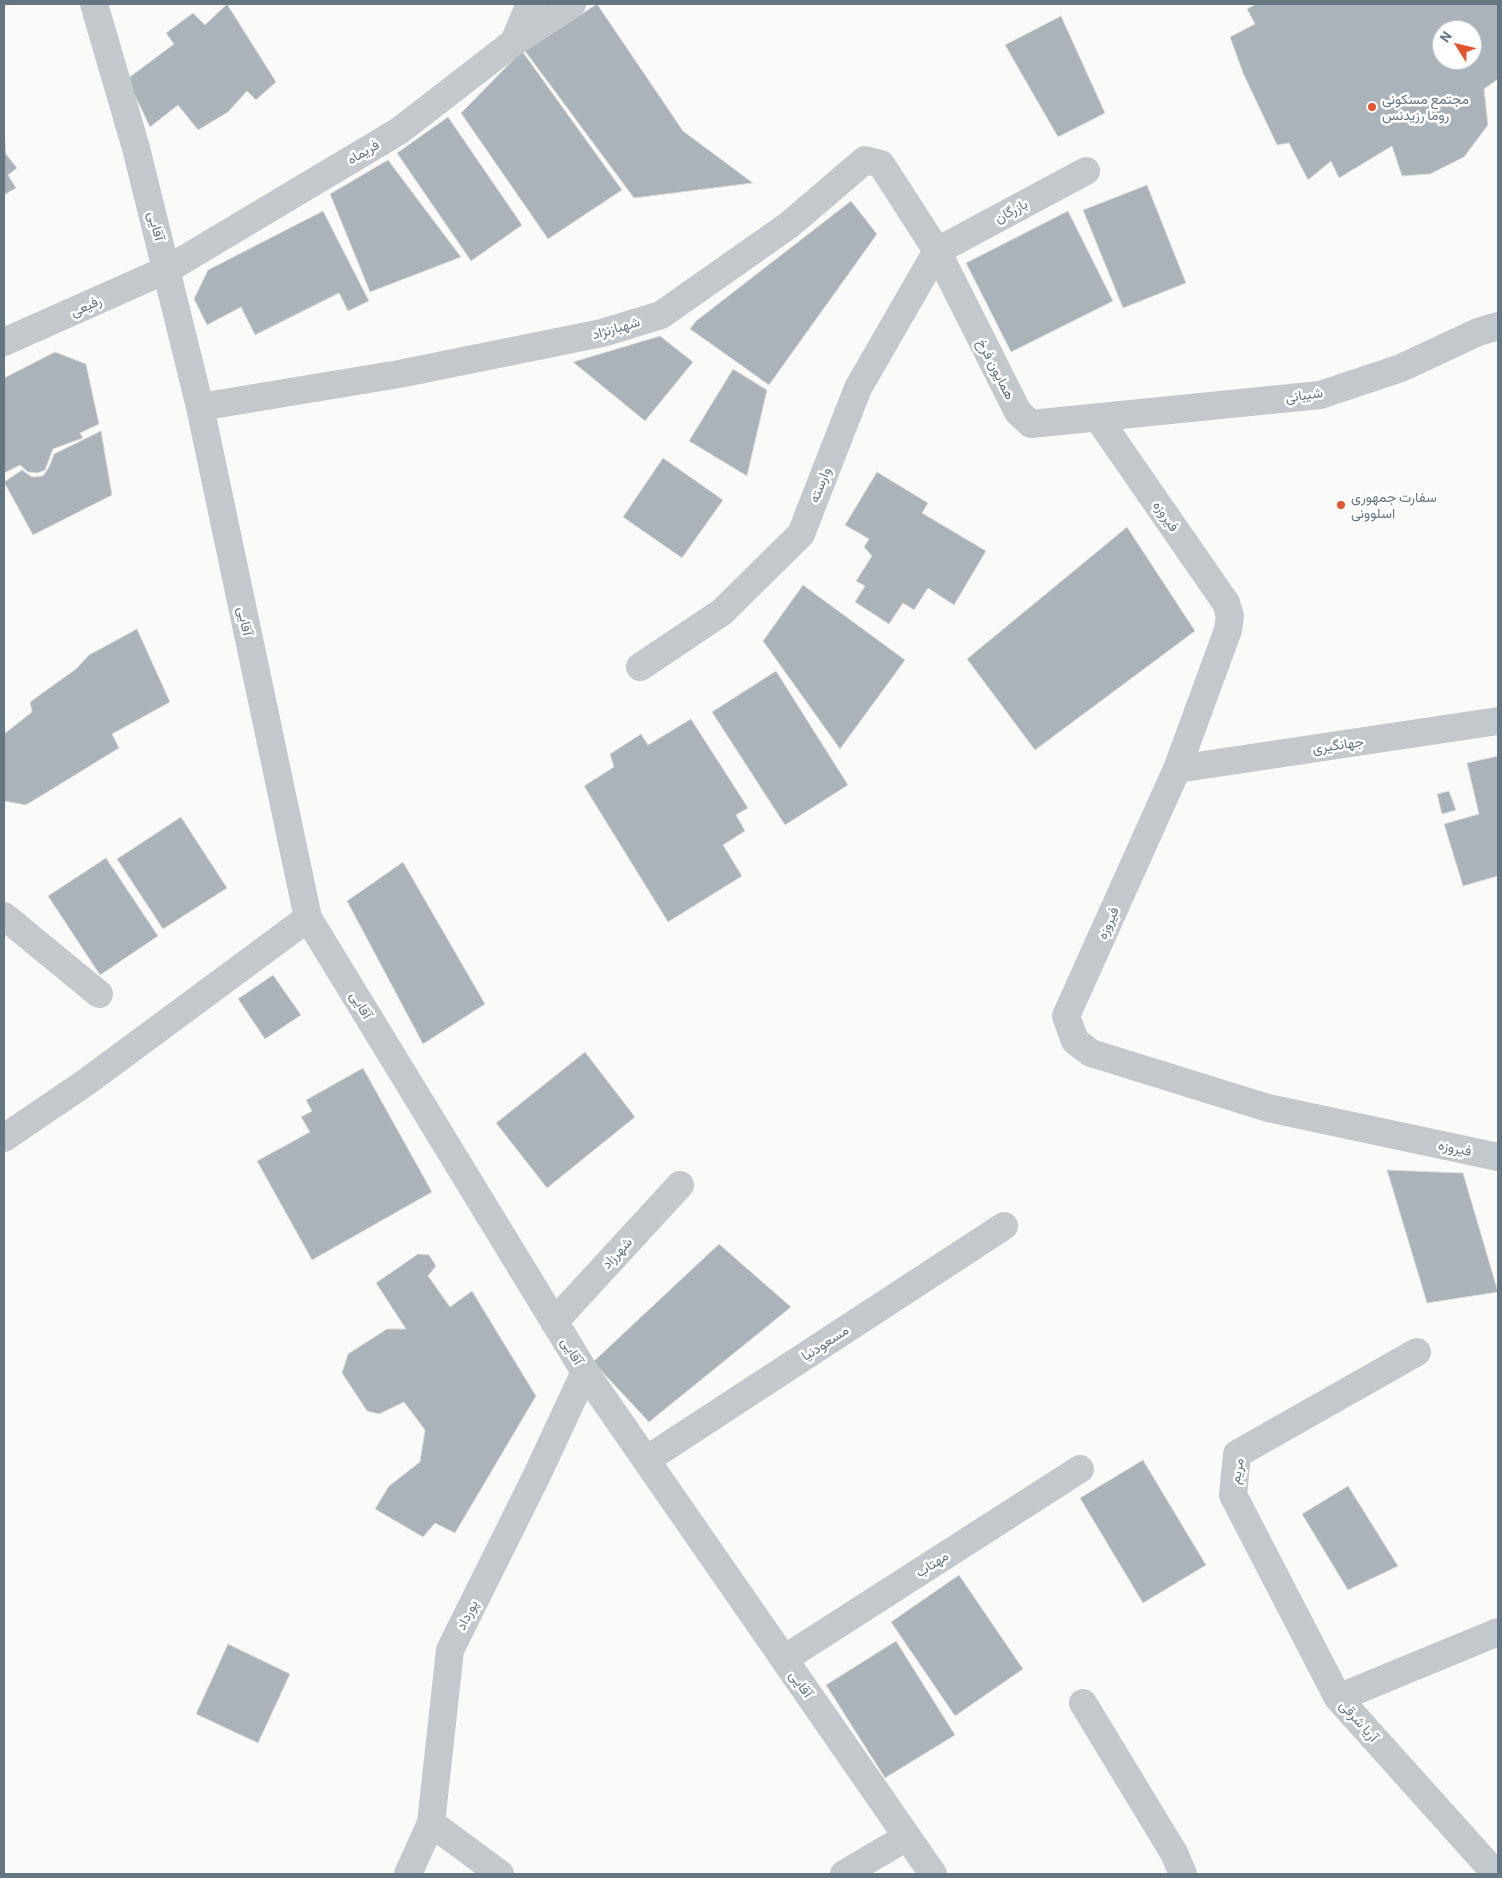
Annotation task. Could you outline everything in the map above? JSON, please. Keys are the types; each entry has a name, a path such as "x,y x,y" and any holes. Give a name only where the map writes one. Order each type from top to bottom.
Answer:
{"street":[{"name":"آقایی","path":"94,4 136,148 168,269 200,407 308,918 585,1372 933,1874"},
{"name":"فریماه","path":"168,269 398,131 514,42 530,4"},
{"path":"514,42 572,4"},
{"name":"شهبازنژاد","path":"200,407 409,372 602,333 661,315 789,225 865,160 881,164 937,251"},
{"name":"بازرگان","path":"937,251 1086,170"},
{"name":"همایون فرخ","path":"937,251 1023,418 1031,424 1098,418"},
{"name":"وارسته","path":"640,667 722,612 801,534 858,388 937,251"},
{"name":"رفیعی","path":"4,342 168,269"},
{"name":"شیبانی","path":"1098,418 1320,394 1401,368 1478,332 1498,326"},
{"name":"فیروزه","path":"1098,418 1226,603 1230,616 1228,630 1177,769 1066,1016 1075,1041 1092,1053 1268,1108 1498,1157"},
{"name":"جهانگیری","path":"1177,769 1498,721"},
{"path":"4,916 99,994"},
{"path":"4,1138 85,1083 308,918"},
{"name":"شهرزاد","path":"554,1322 680,1184"},
{"name":"مسعودنیا","path":"646,1460 1004,1226"},
{"name":"مریم","path":"1338,1698 1233,1495 1237,1454 1417,1352"},
{"name":"پورداد","path":"408,1874 431,1824 450,1650 585,1372"},
{"name":"مهتاب","path":"784,1659 1080,1469"},
{"name":"آریا شرقی","path":"1496,1874 1338,1698 1498,1632"},
{"path":"1083,1703 1174,1853 1183,1874"},
{"path":"431,1824 500,1874"},
{"path":"844,1874 907,1837"}],"building":[{"path":"227,4 276,82 256,100 247,91 228,112 198,130 178,105 150,127 127,79 174,44 166,33 193,13 205,25"},
{"path":"597,4 683,131 753,183 634,198 525,51"},
{"name":"مجتمع مسکونی روما رزیدنس","path":"1256,4 1498,4 1498,79 1484,89 1488,125 1464,157 1430,174 1402,176 1392,146 1339,178 1331,161 1308,180 1289,143 1277,145 1243,73 1230,37 1255,24 1247,9"},
{"path":"1061,16 1105,113 1058,137 1005,45"},
{"path":"522,51 622,190 548,239 461,113"},
{"path":"448,117 522,225 471,261 397,153"},
{"path":"4,133 6,154 17,168 8,175 16,188 4,195"},
{"path":"388,160 461,257 370,292 330,194"},
{"path":"1147,185 1186,283 1123,308 1083,210"},
{"path":"851,201 877,234 769,385 690,329 696,321"},
{"path":"323,211 369,301 348,311 339,293 255,335 241,307 207,325 194,299 208,270"},
{"path":"1068,211 1113,301 1011,352 966,263"},
{"path":"660,336 693,362 645,421 573,362"},
{"path":"55,352 86,364 99,424 80,433 83,438 53,449 45,470 38,473 28,472 20,465 4,473 4,378"},
{"path":"733,369 767,390 747,476 689,441"},
{"path":"101,431 112,495 33,535 4,482 22,470 32,477 43,476 54,454"},
{"path":"663,458 723,500 682,558 623,517"},
{"path":"877,472 928,503 922,513 986,551 954,605 928,588 914,610 903,603 889,624 855,602 865,586 856,581 872,556 864,547 869,539 845,525"},
{"path":"1127,527 1195,631 1035,750 967,659"},
{"path":"803,585 905,660 840,749 763,641"},
{"path":"137,629 170,702 112,734 119,748 26,805 4,801 4,734 32,712 30,702 76,669 89,655"},
{"path":"776,671 848,785 785,825 712,712"},
{"path":"691,719 748,808 736,815 745,831 723,845 742,876 668,922 584,786 614,767 610,754 641,734 648,745"},
{"path":"1498,756 1498,876 1463,886 1444,824 1479,814 1467,763"},
{"path":"1449,791 1456,810 1442,814 1437,794"},
{"path":"181,817 227,888 163,929 117,859"},
{"path":"106,858 158,936 100,975 48,896"},
{"path":"403,862 485,1004 423,1044 347,901"},
{"path":"273,975 301,1015 265,1039 238,999"},
{"path":"585,1052 635,1117 547,1188 496,1123"},
{"path":"363,1068 432,1192 312,1260 257,1161 310,1132 301,1117 312,1111 306,1100"},
{"path":"1387,1170 1463,1173 1498,1292 1427,1303"},
{"path":"719,1244 791,1307 649,1422 593,1362"},
{"path":"418,1254 429,1255 436,1266 428,1276 450,1307 472,1291 536,1396 455,1533 435,1523 423,1537 375,1509 389,1486 420,1462 425,1430 404,1402 379,1414 367,1411 342,1373 348,1354 387,1329 406,1329 376,1283"},
{"path":"1143,1460 1206,1565 1143,1603 1080,1498"},
{"path":"1348,1486 1398,1566 1348,1590 1302,1514"},
{"path":"959,1575 1023,1669 955,1716 891,1622"},
{"path":"896,1641 955,1735 885,1778 826,1685"},
{"path":"228,1644 290,1674 258,1743 196,1714"}],"place":[{"name":"مجتمع مسکونی روما رزیدنس","path":"1372,107"},
{"name":"سفارت جمهوری اسلوونی","path":"1341,505"}]}
